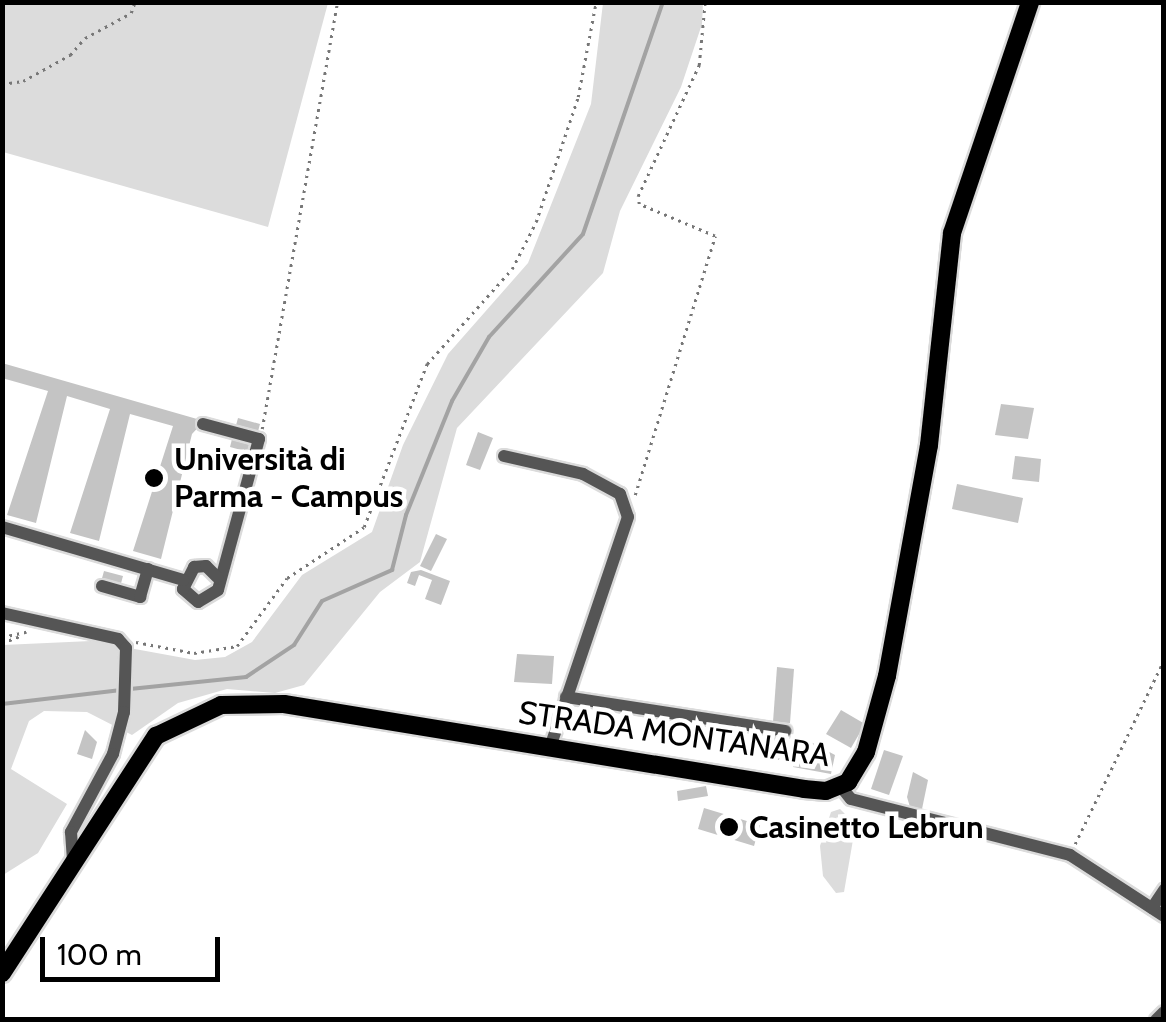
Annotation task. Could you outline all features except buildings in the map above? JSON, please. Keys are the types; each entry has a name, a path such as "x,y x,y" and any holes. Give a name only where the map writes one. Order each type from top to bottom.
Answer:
{"main road":[{"name":"STRADA MONTANARA","path":"2,972 156,736 221,705 284,704 804,789 842,788 866,752 887,676 928,445 952,232 1030,2"}],"street":[{"path":"183,580 187,596 204,602 218,590 217,577 260,439 203,424"},
{"path":"504,456 583,474 620,494 628,517 550,748"},
{"path":"2,526 183,580"},
{"path":"183,580 200,566 217,577"},
{"path":"102,586 140,597 148,570"},
{"path":"2,613 118,640 128,660 124,712 113,754 71,832 73,864"},
{"path":"566,697 785,731"},
{"path":"842,788 851,800 1070,854 1158,912 1164,890"},
{"path":"1156,1020 1164,1012"}],"path":[{"path":"2,84 23,81 70,55 85,38 131,13 136,2"},
{"path":"265,422 337,2"},
{"path":"118,640 194,653 236,646 288,578 364,527 427,364 512,269 536,222 578,97 596,2"},
{"path":"628,517 715,236 640,204 638,196 699,65 705,2"},
{"path":"2,637 29,632 2,643"},
{"path":"1070,854 1164,660"}],"shaded area":[{"path":"2,3 328,3 268,227 3,152"},
{"path":"603,3 703,3 702,24 681,87 620,211 603,273 457,428 420,562 380,592 304,685 275,693 227,689 178,703 132,735 87,712 44,711 29,721 11,769 67,804 38,853 3,875 3,645 91,641 195,660 225,657 252,642 302,575 372,532 403,445 448,354 528,263 591,104"},
{"path":"840,809 853,822 854,834 844,892 836,893 823,876 820,846 831,812"}],"waterway":[{"path":"130,689 246,677 294,645 322,601 392,570 406,515 452,401 489,337 583,234 663,2"},
{"path":"2,704 121,690"}],"place":[{"name":"Università di Parma - Campus","path":"154,478"},
{"name":"Casinetto Lebrun","path":"729,827"}]}
